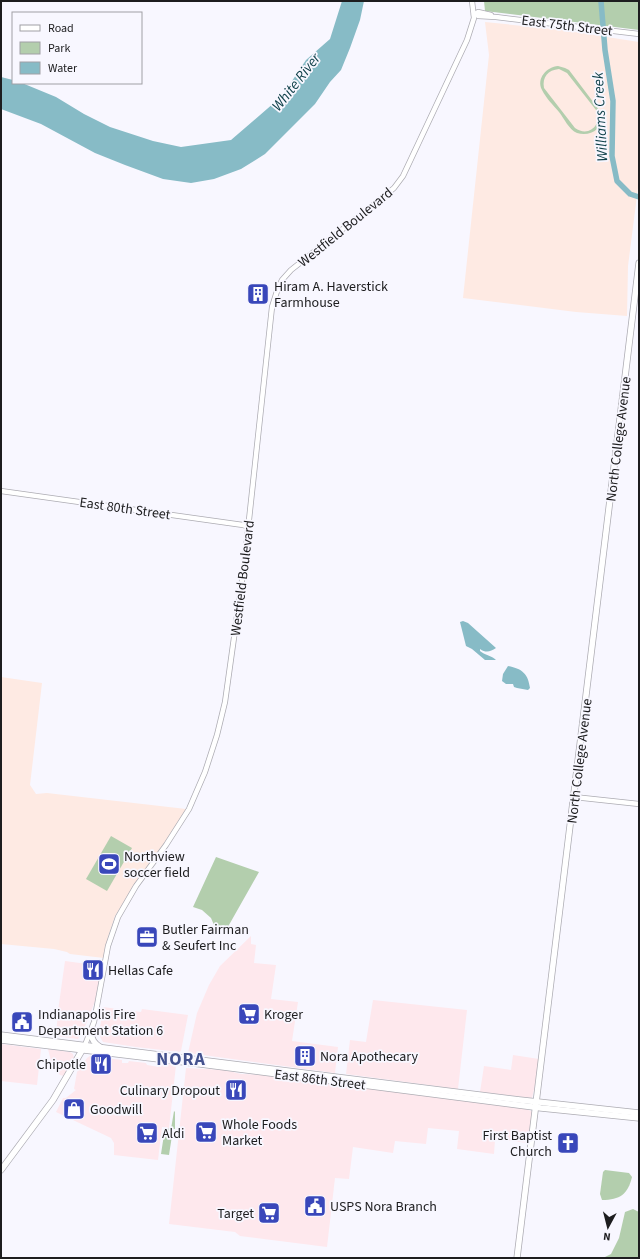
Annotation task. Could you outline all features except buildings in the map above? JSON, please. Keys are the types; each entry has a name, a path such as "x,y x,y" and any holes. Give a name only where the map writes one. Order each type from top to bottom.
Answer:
{"main road":[{"name":"North College Avenue","path":"518,1258 639,263"},
{"path":"90,1033 94,1043 100,1047"},
{"name":"East 86th Street","path":"1,1035 84,1048 639,1118"},
{"name":"East 86th Street","path":"1,1040 70,1049 100,1047 536,1105 639,1113"},
{"name":"Westfield Boulevard","path":"1,1170 45,1112 84,1048"},
{"path":"70,1049 76,1054 77,1060"}],"street":[{"name":"Westfield Boulevard","path":"84,1048 94,1022 108,946 118,917 129,898 185,816 199,786 214,746 225,702 244,566 272,308 277,289 282,280 291,270 382,198 394,188 401,179 465,45 475,15 472,1"},
{"name":"East 75th Street","path":"475,15 581,26 639,34"},
{"name":"East 80th Street","path":"1,491 208,519 249,527"},
{"path":"574,797 639,804"}],"shaded area":[{"path":"485,22 562,30 639,42 639,180 628,266 627,316 576,312 463,298 489,55"},
{"path":"1,677 42,683 30,785 36,794 47,793 186,809 169,838 137,881 115,916 108,937 104,958 70,954 54,949 1,944"},
{"path":"251,936 251,944 256,945 254,963 276,965 271,999 298,1002 292,1041 338,1047 335,1073 188,1053 197,1013 209,985 220,966"},
{"path":"65,961 102,966 95,1001 87,1022 78,1039 56,1036"},
{"path":"373,1000 467,1010 458,1089 346,1074 350,1040 366,1042"},
{"path":"103,1007 141,1012 142,1009 188,1015 181,1051 179,1052 103,1042 99,1035"},
{"path":"1,1044 41,1049 37,1085 1,1081"},
{"path":"48,1049 70,1052 73,1054 74,1059 64,1076 60,1075 56,1071 51,1061"},
{"path":"513,1055 539,1059 537,1077 532,1098 480,1092 484,1066 511,1070"},
{"path":"90,1056 122,1060 122,1063 128,1063 129,1061 146,1063 147,1065 159,1067 161,1063 176,1065 169,1128 162,1127 158,1160 114,1155 114,1143 111,1138 56,1112 63,1098 66,1098 76,1090 74,1089 77,1072"},
{"path":"186,1068 225,1070 241,1074 267,1075 523,1108 532,1112 528,1143 497,1139 495,1140 494,1154 457,1149 459,1131 428,1128 426,1144 395,1141 393,1153 353,1147 349,1179 335,1178 327,1247 240,1236 235,1232 169,1224"}],"green space":[{"path":"484,1 639,1 639,30 485,11"},
{"path":"558,66 569,70 600,111 600,123 595,131 580,134 574,131 569,127 542,90 540,81 542,77 550,68","holes":["559,69 567,73 596,110 598,120 590,130 580,131 575,128 544,88 545,77 552,71"]},
{"name":"Northview soccer field","path":"111,836 132,848 107,891 86,879"},
{"path":"216,857 259,872 225,932 214,925 211,918 202,910 193,907"},
{"path":"174,1111 175,1129 173,1129 169,1155 161,1154 165,1128 171,1129"},
{"path":"605,1170 629,1173 632,1177 625,1192 614,1199 602,1200 600,1194 603,1172"},
{"path":"633,1209 639,1212 639,1258 603,1258 611,1254 619,1238 625,1212"}],"water":[{"name":"White River","path":"342,1 364,1 360,20 341,70 330,82 315,104 265,154 241,169 214,179 191,183 163,179 95,153 41,124 1,109 1,77 12,80 12,84 24,84 56,97 84,114 110,127 153,141 181,147 231,140 282,96 306,60 330,39"},
{"path":"463,621 468,623 496,648 488,652 480,649 480,651 496,660 485,660 466,646 460,622"},
{"path":"508,666 524,673 529,683 530,688 528,690 514,687 513,684 506,684 502,681 503,674"}],"waterway":[{"name":"Williams Creek","path":"601,1 605,50 613,101 612,156 617,181 630,194 639,197"}],"place":[{"name":"Hiram A. Haverstick Farmhouse","path":"258,294"},
{"name":"Northview soccer field","path":"109,864"},
{"name":"Butler Fairman & Seufert Inc","path":"147,937"},
{"name":"Hellas Cafe","path":"93,970"},
{"name":"Kroger","path":"249,1014"},
{"name":"Indianapolis Fire Department Station 6","path":"22,1022"},
{"name":"Nora Apothecary","path":"305,1056"},
{"name":"Chipotle","path":"101,1064"},
{"name":"Culinary Dropout","path":"236,1090"},
{"name":"Goodwill","path":"74,1109"},
{"name":"Whole Foods Market","path":"206,1132"},
{"name":"Aldi","path":"147,1133"},
{"name":"First Baptist Church","path":"568,1143"},
{"name":"USPS Nora Branch","path":"315,1206"},
{"name":"Target","path":"269,1213"}],"district":[{"name":"NORA","path":"181,1059"}]}
